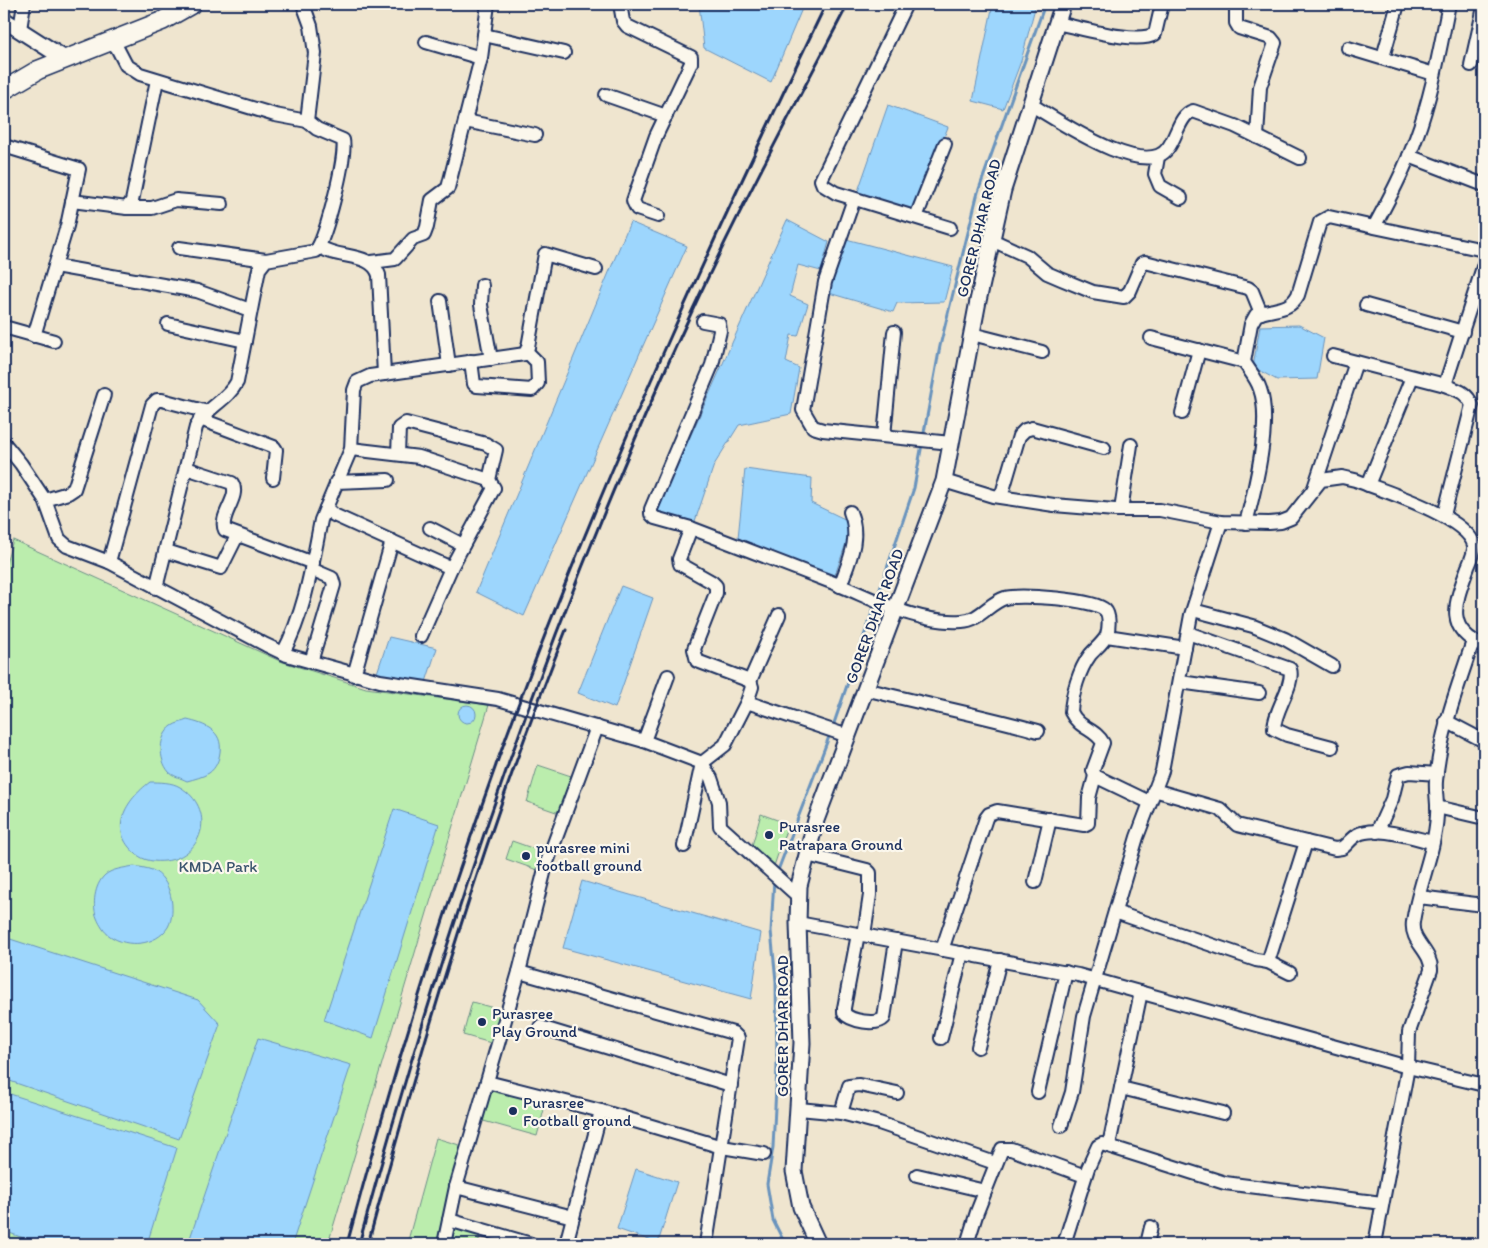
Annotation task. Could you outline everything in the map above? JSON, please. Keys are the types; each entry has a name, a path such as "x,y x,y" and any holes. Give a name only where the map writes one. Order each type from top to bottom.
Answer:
{"main road":[{"path":"4,90 38,70 162,21 192,4"}],"street":[{"path":"20,29 24,4"},
{"path":"303,4 311,26 315,53 307,121"},
{"path":"319,246 332,254 372,262 395,259 409,242 426,232 432,200 448,188 481,58 488,4"},
{"path":"620,4 623,21 627,26 691,57 692,63 648,156 633,201 637,209 658,216"},
{"path":"906,4 821,180 823,185 829,190 950,228"},
{"name":"GORER DHAR ROAD","path":"818,1244 801,1207 794,1171 802,1043 798,923 799,886 837,732 866,689 944,481 972,334 1003,190 1062,4"},
{"path":"1056,23 1120,36 1150,37 1155,34 1162,4"},
{"path":"1236,4 1236,23 1239,28 1271,38 1275,43 1260,86 1257,137"},
{"path":"1383,57 1398,4"},
{"path":"1374,228 1416,138 1434,74 1449,4"},
{"path":"1471,65 1484,7"},
{"path":"4,20 65,59"},
{"path":"484,36 564,53"},
{"path":"113,40 126,65 158,80 275,115 307,121 317,129 343,140 345,148 319,246 316,251 266,260 179,248"},
{"path":"426,42 481,58"},
{"path":"1348,48 1383,57 1434,74"},
{"path":"127,208 132,201 158,80"},
{"path":"606,95 666,116"},
{"path":"1030,104 1109,148 1134,157 1148,159 1158,157 1166,152 1188,112 1198,112 1300,158"},
{"path":"465,121 535,135"},
{"path":"916,217 945,144"},
{"path":"4,146 77,167 79,172 55,266 34,336"},
{"path":"1408,156 1484,185"},
{"path":"1158,157 1155,174 1160,186 1181,198"},
{"path":"854,199 828,273 803,410 813,427 823,430 951,443"},
{"path":"72,201 127,208 152,208 176,200 222,204"},
{"path":"1246,523 1262,446 1263,412 1260,389 1244,362 1251,324 1256,315 1286,309 1294,303 1320,222 1330,217 1374,228 1484,250"},
{"path":"992,240 1027,256 1047,273 1094,292 1124,297 1130,291 1142,263 1145,262 1248,288 1252,290 1261,313"},
{"path":"471,362 474,384 477,386 532,390 538,383 537,365 527,352 546,254 596,269"},
{"path":"156,588 186,468 204,415 231,393 237,382 259,269 266,260"},
{"path":"372,262 379,275 384,374"},
{"path":"1445,385 1482,281 1484,264"},
{"path":"55,266 197,290 250,310"},
{"path":"482,285 481,305 491,359"},
{"path":"440,301 450,365"},
{"path":"1366,305 1463,332"},
{"path":"703,320 719,324 720,331 712,365 651,509 651,514 655,518 691,528 840,586 895,610 929,618 964,622 976,617 998,601 1007,598 1073,601 1090,604 1105,610 1108,616 1107,636 1088,657 1081,670 1071,704 1071,712 1076,722 1100,737 1103,744 1094,770 1095,776 1089,798 1088,822 1084,825 997,812 990,814 986,818 942,950"},
{"path":"168,324 245,341"},
{"path":"4,327 54,341"},
{"path":"884,436 894,332"},
{"path":"972,334 1042,352"},
{"path":"1151,338 1244,362"},
{"path":"1182,413 1199,350"},
{"path":"284,653 295,629 312,566 320,520 351,449 354,390 357,382 370,376 527,352"},
{"path":"1333,356 1445,385 1461,391 1469,397 1472,405 1444,515"},
{"path":"1314,488 1356,362"},
{"path":"1368,485 1412,377"},
{"path":"45,500 68,493 74,489 104,395"},
{"path":"109,562 152,405 157,400 162,400 204,415 274,447 276,450 273,478"},
{"path":"398,454 400,428 401,425 406,423 486,444 496,450 489,480"},
{"path":"1001,497 1019,436 1025,430 1032,428 1104,448"},
{"path":"4,443 21,464 45,500 59,540 67,546 109,562 284,653 380,681 498,699 597,727 702,763 711,778 719,802 720,826 799,897"},
{"path":"1121,510 1131,445"},
{"path":"351,449 419,457 489,480 493,484 494,491 451,568 421,636"},
{"path":"186,468 232,483 234,491 223,528 237,536 312,566 332,578 334,585 311,662"},
{"path":"944,481 1001,497 1121,510 1160,510 1221,522 1246,523 1281,522 1290,518 1322,480 1342,477 1368,485 1444,515 1479,546 1473,554 1459,594 1457,613 1457,623 1462,634 1479,644 1446,721 1437,774 1437,807 1432,842 1413,922 1415,940 1431,962 1431,970 1409,1032 1408,1067 1375,1244"},
{"path":"336,482 388,480"},
{"path":"326,508 334,515 451,568"},
{"path":"840,586 854,547 855,527 850,512"},
{"path":"1061,1126 1072,1092 1084,1016 1115,912 1168,750 1193,610 1221,522"},
{"path":"430,528 463,545"},
{"path":"691,528 679,559 680,564 716,586 716,593 694,649 694,655 697,661 750,681"},
{"path":"166,551 222,568 237,536"},
{"path":"354,674 392,541"},
{"path":"1193,610 1254,626 1285,639 1332,666"},
{"path":"684,846 702,763 725,745 747,702 752,687 750,681 779,615"},
{"path":"1188,633 1290,669 1291,679 1281,703 1274,729 1288,735 1332,747"},
{"path":"1107,636 1185,648"},
{"path":"644,742 668,676"},
{"path":"1180,682 1259,693"},
{"path":"866,689 927,705 996,719 1038,731"},
{"path":"747,702 837,732"},
{"path":"1446,721 1484,740"},
{"path":"444,1244 456,1187 519,972 546,865 597,727"},
{"path":"1378,832 1392,799 1398,775 1409,772 1437,774"},
{"path":"1095,776 1152,796 1220,810 1237,825 1306,842 1342,848 1354,836 1361,833 1378,832 1432,842"},
{"path":"1437,807 1484,818"},
{"path":"1035,882 1050,819"},
{"path":"1268,962 1306,842"},
{"path":"807,855 867,870 870,873 870,895 844,1013 852,1018 876,1022 884,1018 896,941"},
{"path":"1420,897 1484,905"},
{"path":"1115,912 1256,960 1268,962 1290,973"},
{"path":"798,923 1066,972 1408,1067 1484,1085"},
{"path":"941,1038 962,953"},
{"path":"978,1047 1000,960"},
{"path":"519,972 733,1033 738,1038 739,1047 706,1244"},
{"path":"1038,1092 1066,972"},
{"path":"1109,1145 1141,992"},
{"path":"540,1027 731,1086"},
{"path":"487,1082 601,1111 722,1147 764,1154"},
{"path":"841,1113 849,1086 859,1085 897,1093"},
{"path":"1121,1088 1223,1113"},
{"path":"799,1108 841,1113 879,1123 995,1163"},
{"path":"566,1244 601,1111"},
{"path":"1064,1244 1085,1176 1098,1146 1109,1145 1225,1183 1382,1202"},
{"path":"967,1244 998,1154 1006,1148 1085,1176"},
{"path":"917,1175 984,1192"},
{"path":"456,1187 573,1217"},
{"path":"449,1220 525,1244"},
{"path":"1148,1244 1151,1227"}],"green space":[{"name":"KMDA Park","path":"13,540 280,661 366,688 489,705 328,1244 4,1244 4,570"},
{"path":"538,765 574,777 562,814 527,802"},
{"name":"Purasree Patrapara Ground","path":"761,814 788,824 773,869 751,849"},
{"name":"purasree mini football ground","path":"512,841 546,853 540,871 506,859"},
{"name":"Purasree Play Ground","path":"472,1002 501,1010 491,1043 463,1035"},
{"name":"Purasree Football ground","path":"489,1086 546,1102 537,1136 480,1120"},
{"path":"436,1138 466,1147 441,1244 407,1244"},
{"path":"451,1226 480,1235 478,1244 447,1244"}],"water":[{"path":"699,4 804,4 771,82 704,48"},
{"path":"993,4 1036,4 1021,61 1003,109 973,101"},
{"path":"888,105 948,127 914,213 857,194"},
{"path":"787,220 829,242 821,271 798,265 790,296 808,304 798,336 791,335 786,362 799,368 791,414 739,425 714,465 694,524 656,513"},
{"path":"630,222 687,246 524,616 476,592"},
{"path":"846,239 953,267 944,302 897,303 893,312 829,293"},
{"path":"1299,325 1324,338 1317,379 1277,380 1253,367 1260,326"},
{"path":"745,469 812,478 811,503 853,523 834,578 738,538"},
{"path":"621,586 653,598 615,708 578,693"},
{"path":"389,637 437,648 425,685 376,676"},
{"path":"467,705 473,708 476,714 473,720 467,723 461,720 458,714 461,708"},
{"path":"187,720 206,726 216,734 219,739 220,752 214,769 204,776 187,781 175,776 165,767 161,748 167,730"},
{"path":"150,782 166,783 180,787 191,796 202,818 201,830 197,841 179,857 165,861 150,860 136,854 127,845 121,825 127,806 141,789"},
{"path":"394,809 439,824 373,1038 324,1020"},
{"path":"134,866 152,870 159,874 168,887 172,904 171,920 168,927 156,938 141,943 125,942 110,936 97,918 94,902 98,884 105,875 115,870"},
{"path":"582,881 761,933 751,999 563,948"},
{"path":"4,937 198,1000 220,1024 179,1139 4,1079"},
{"path":"258,1038 351,1065 292,1244 188,1244"},
{"path":"4,1092 177,1148 147,1244 40,1244 4,1231"},
{"path":"636,1169 677,1182 658,1243 617,1229"}],"waterway":[{"path":"923,438 940,346 978,192 1045,4"},
{"path":"877,598 914,488 922,444"},
{"path":"832,729 875,604"},
{"path":"777,873 830,734"},
{"path":"774,879 771,931 776,981 777,1067 773,1147 767,1184 773,1220 785,1244"}],"railway":[{"path":"347,1244 409,1027 432,955 479,812 531,671 564,586 671,334 826,4"},
{"path":"359,1244 428,1005 466,887 506,770 594,538 642,423 711,270 848,4"},
{"path":"368,1244 411,1088 458,934 509,781 566,630"}],"place":[{"name":"Purasree Patrapara Ground","path":"769,835"},
{"name":"purasree mini football ground","path":"526,856"},
{"name":"Purasree Play Ground","path":"482,1022"},
{"name":"Purasree Football ground","path":"513,1111"}]}
